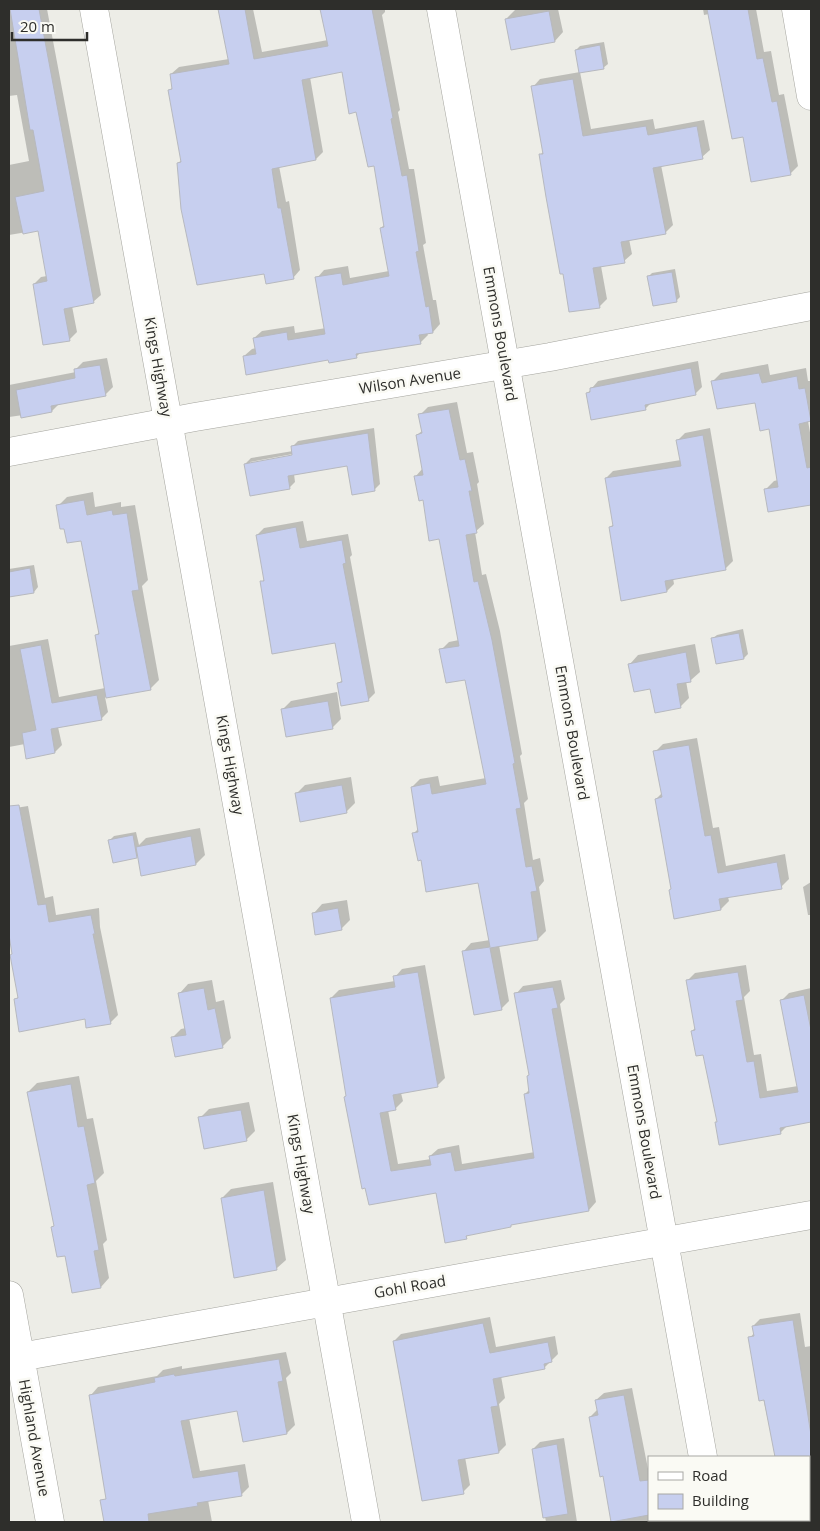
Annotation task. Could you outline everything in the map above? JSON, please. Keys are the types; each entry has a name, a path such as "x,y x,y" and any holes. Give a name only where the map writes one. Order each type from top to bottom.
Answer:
{"street":[{"name":"Kings Highway","path":"94,9 366,1522"},
{"name":"Emmons Boulevard","path":"441,9 703,1456"},
{"path":"796,9 811,96"},
{"name":"Wilson Avenue","path":"9,452 168,422 506,364 811,306"},
{"name":"Gohl Road","path":"14,1358 811,1215"},
{"name":"Highland Avenue","path":"9,1295 14,1358 50,1522"}],"building":[{"path":"10,9 39,9 94,303 64,309 70,341 43,345 33,284 47,281 38,231 23,234 15,197 44,191 33,130 30,130"},
{"path":"218,9 245,9 254,59 328,46 320,9 372,9 402,176 407,175 419,251 416,252 426,307 429,306 433,333 419,335 421,344 356,354 357,358 329,363 328,360 246,375 243,356 256,354 253,338 287,332 288,340 325,334 315,277 341,273 343,285 389,276 380,228 384,227 374,166 368,167 356,112 349,114 342,72 302,80 316,160 272,169 278,208 281,208 294,279 266,284 264,274 197,285 181,209 177,163 181,162 168,90 172,89 170,74 229,64"},
{"path":"707,9 748,9 757,59 763,58 772,102 777,101 791,175 751,182 743,137 732,139"},
{"path":"549,11 555,42 511,50 505,19"},
{"path":"600,45 604,69 579,73 575,50"},
{"path":"573,79 583,136 646,126 648,135 697,126 703,159 653,168 666,234 621,242 625,263 593,268 600,308 569,312 563,274 560,274 546,197 539,154 543,154 531,86"},
{"path":"672,272 677,302 653,306 647,276"},
{"path":"100,365 106,396 51,406 52,412 21,418 16,390 75,378 74,369"},
{"path":"691,368 696,395 645,405 646,410 591,420 586,393 590,392 590,388"},
{"path":"759,373 762,383 797,376 799,389 805,388 811,421 799,424 807,468 811,467 811,505 768,512 764,489 778,487 769,429 760,431 755,403 717,409 711,381"},
{"path":"449,409 460,460 465,459 472,491 469,491 477,533 466,535 474,582 478,581 492,640 515,763 513,764 521,808 516,809 526,867 532,866 537,891 531,892 538,940 490,948 502,1010 474,1015 462,951 490,947 478,883 426,892 421,860 418,861 412,833 418,832 411,787 430,783 432,794 486,784 465,680 446,683 439,649 459,646 439,539 429,541 423,500 419,501 414,476 423,475 416,435 422,433 418,414"},
{"path":"368,433 375,491 352,495 347,466 288,476 290,489 250,496 244,464 292,455 291,446"},
{"path":"703,435 726,570 665,581 667,592 621,601 609,527 613,526 605,478 681,466 676,440"},
{"path":"84,500 87,515 112,510 113,515 127,513 139,590 132,591 151,690 106,698 95,635 99,634 81,541 67,543 64,529 60,529 56,505"},
{"path":"296,527 300,548 342,540 346,563 343,564 369,701 341,706 337,683 342,682 335,643 272,654 260,581 264,581 256,535"},
{"path":"30,568 34,593 9,597 9,572"},
{"path":"739,633 744,659 716,664 711,638"},
{"path":"41,645 52,703 97,695 102,720 51,729 55,753 26,759 22,733 36,730 20,649"},
{"path":"686,652 691,682 677,684 681,708 655,713 650,689 634,692 628,664"},
{"path":"328,701 333,729 286,737 281,709"},
{"path":"689,745 705,836 711,835 718,873 777,862 782,889 719,899 721,910 674,919 669,890 671,889 655,799 662,797 653,751"},
{"path":"342,785 347,813 300,822 295,793"},
{"path":"19,805 38,905 46,904 49,922 91,915 111,1024 86,1028 85,1019 19,1032 14,999 18,998 10,955 12,954 9,935 9,806"},
{"path":"133,835 137,858 113,863 108,840"},
{"path":"191,836 196,865 141,876 136,847"},
{"path":"338,908 342,930 315,935 312,913"},
{"path":"418,972 438,1087 393,1095 396,1110 380,1113 391,1171 431,1165 429,1156 451,1152 455,1171 534,1158 524,1094 529,1093 527,1076 529,1075 514,993 553,987 558,1008 552,1009 589,1211 511,1225 511,1227 466,1236 467,1239 445,1243 436,1193 369,1205 365,1188 362,1189 344,1097 346,1096 330,998 395,987 393,976"},
{"path":"738,972 743,1000 736,1001 747,1062 754,1061 760,1098 798,1092 780,1000 804,995 811,1030 811,1122 780,1128 781,1134 719,1145 715,1122 717,1122 703,1055 696,1056 691,1031 695,1030 686,980"},
{"path":"204,988 208,1010 215,1008 223,1048 175,1057 171,1037 186,1035 178,993"},
{"path":"71,1084 78,1127 84,1126 95,1183 87,1185 99,1250 94,1251 101,1288 72,1293 65,1256 57,1257 51,1227 54,1226 27,1092"},
{"path":"241,1110 247,1141 204,1149 198,1117"},
{"path":"264,1190 277,1270 234,1278 221,1198"},
{"path":"793,1320 811,1435 811,1457 775,1456 764,1400 759,1401 748,1337 754,1336 752,1326"},
{"path":"483,1323 490,1353 548,1342 552,1362 544,1364 545,1369 493,1379 498,1406 491,1407 499,1453 458,1460 464,1494 422,1501 393,1341"},
{"path":"279,1359 283,1381 278,1382 287,1434 243,1442 237,1411 181,1421 193,1478 238,1471 242,1496 197,1503 198,1506 148,1514 149,1522 104,1522 100,1500 106,1499 89,1395 155,1382 154,1378 174,1374 175,1376"},
{"path":"624,1395 640,1481 648,1480 648,1515 611,1522 603,1476 600,1477 589,1417 598,1415 595,1400"},
{"path":"557,1444 568,1514 543,1518 532,1449"}]}
